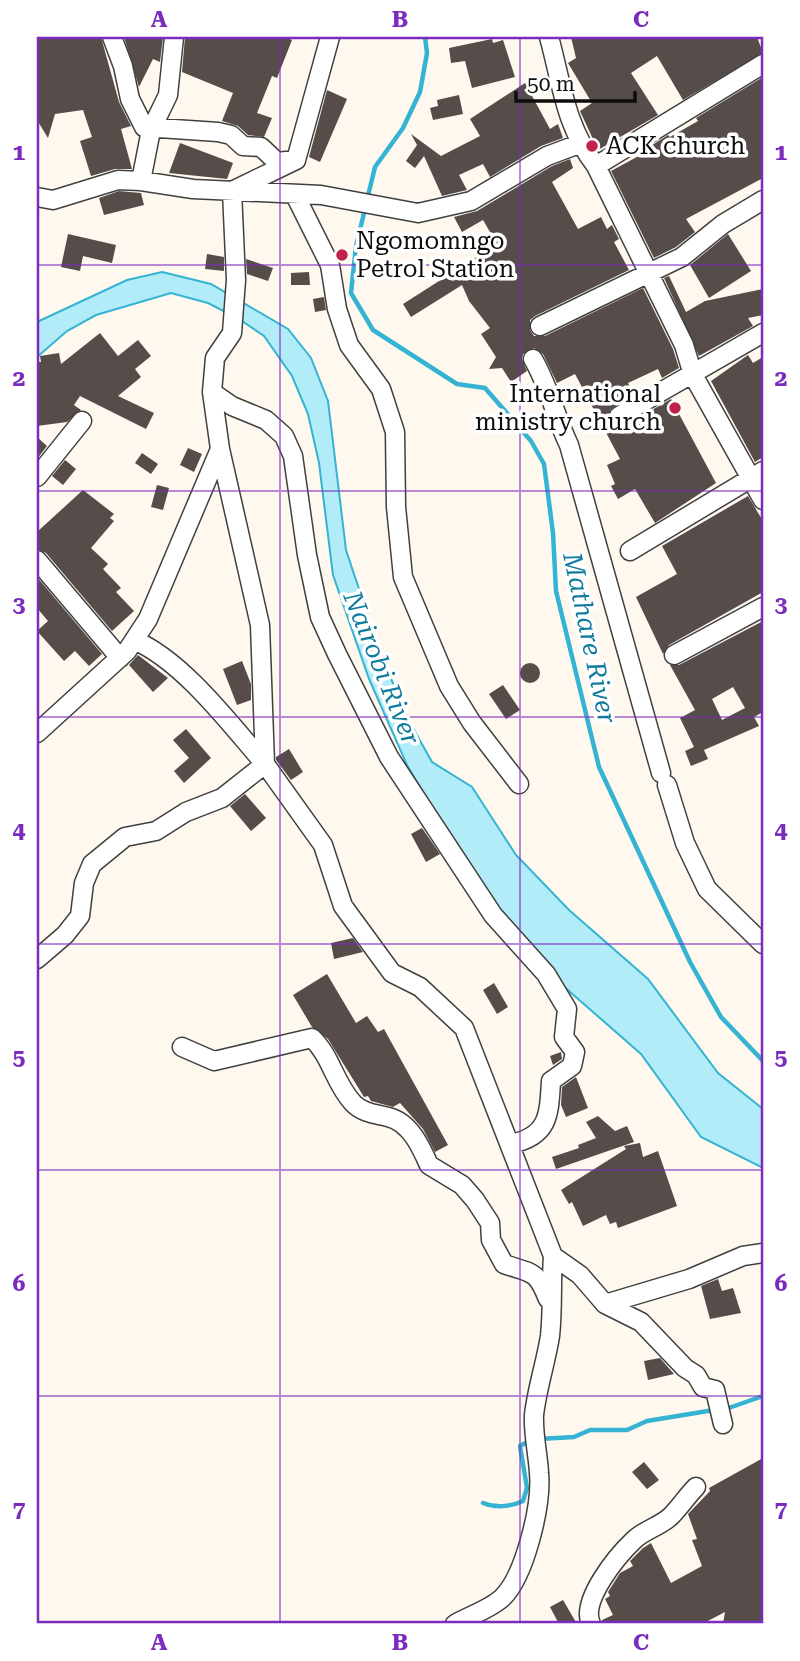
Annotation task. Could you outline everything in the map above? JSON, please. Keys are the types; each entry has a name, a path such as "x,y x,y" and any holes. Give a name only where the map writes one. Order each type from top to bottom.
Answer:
{"street":[{"path":"112,37 131,99 144,127 151,130 231,135 243,146 261,147 277,162 296,160"},
{"path":"141,181 151,130 168,95 174,37"},
{"path":"232,191 296,160 330,37"},
{"path":"552,37 565,106 579,144 596,166 684,345 693,376 757,475 763,500"},
{"path":"596,166 763,64"},
{"path":"37,197 53,200 118,180 232,191 321,195 418,213 471,201 547,156 579,144"},
{"path":"232,191 236,280 232,333 215,358 212,392 220,449 260,625 265,764"},
{"path":"295,195 330,265 337,309 349,345 381,389 395,432 396,507 403,577 454,695 519,784"},
{"path":"540,326 682,257 723,224 763,200"},
{"path":"619,416 693,376 763,333"},
{"path":"533,359 548,385 552,410 569,445 629,669 685,843 707,889 763,944"},
{"path":"212,392 232,407 266,420 284,436 293,456 307,555 320,617 337,654 389,757 493,915 546,974 567,1009 564,1037 575,1052 572,1066 551,1081 551,1096 541,1132 530,1140 512,1144"},
{"path":"37,477 82,421"},
{"path":"37,733 120,658 134,640 153,610 220,449"},
{"path":"630,551 757,475"},
{"path":"37,560 120,658"},
{"path":"674,655 763,607"},
{"path":"134,640 153,648 265,764 323,845 343,906 392,973 420,987 464,1028 512,1144 553,1256 553,1312 534,1416 540,1475 539,1506 533,1534 520,1562 517,1576 501,1599 455,1624"},
{"path":"37,959 65,935 80,916 84,883 92,864 125,837 156,831 186,812 222,798 265,764"},
{"path":"182,1047 215,1061 312,1038 320,1046 352,1103 376,1116 390,1117 406,1126 426,1155 429,1165 462,1185 490,1223 491,1240 503,1264 528,1271 540,1278 553,1312"},
{"path":"605,1304 689,1279 743,1255 763,1253"},
{"path":"553,1256 580,1275 605,1304 641,1322 685,1368 696,1375 703,1387 715,1391 721,1414"},
{"path":"591,1624 587,1617 599,1581 634,1539 670,1517 696,1487"}],"water":[{"name":"Nairobi River","path":"162,272 211,284 288,329 311,358 328,401 346,550 381,655 408,719 432,762 472,787 516,855 569,910 648,979 718,1073 763,1109 763,1168 701,1137 641,1054 561,984 477,881 430,804 407,765 369,679 333,575 319,463 308,414 292,376 264,336 208,303 171,293 96,315 67,331 37,357 37,322 127,280"}],"building":[{"path":"37,37 101,37 119,102 131,126 121,129 132,169 115,169 91,176 80,141 92,137 83,110 55,114 48,138 37,120"},
{"path":"124,37 163,37 160,62 153,59 139,87"},
{"path":"185,37 285,37 292,40 277,78 272,76 257,113 272,118 264,137 248,135 238,126 222,121 233,93 182,72"},
{"path":"571,37 757,37 763,53 683,100 657,56 631,73 658,115 598,150 580,111 592,103 568,63 576,58"},
{"path":"492,39 493,43 503,40 515,77 472,88 465,61 451,63 449,48"},
{"path":"763,77 763,178 686,219 695,232 676,247 654,258 611,171 646,152 646,149 668,135 670,137 698,121 696,118"},
{"path":"525,83 550,129 558,124 563,138 541,146 490,177 483,164 459,175 467,190 442,196 424,156 415,168 406,161 417,145 411,134 441,156 480,136 470,119"},
{"path":"327,90 347,99 320,162 309,157"},
{"path":"459,95 463,114 433,120 430,108 438,106 437,100"},
{"path":"180,143 233,163 227,179 169,173"},
{"path":"570,159 573,168 552,182 578,229 601,217 607,229 612,225 619,239 614,242 629,270 535,316 530,320 530,330 534,336 545,336 643,288 673,349 679,368 662,378 658,369 628,383 634,394 610,410 609,421 614,426 624,426 671,399 716,483 655,523 635,489 618,499 611,486 615,484 607,465 620,459 575,374 557,383 543,354 534,348 523,354 522,359 527,371 511,382 502,368 489,369 496,357 481,334 490,328 469,301 462,285 411,317 403,304 497,244 483,220 462,232 454,217 477,211 552,166"},
{"path":"119,191 141,193 144,205 104,215 99,198"},
{"path":"68,234 116,245 112,263 83,256 80,271 61,267"},
{"path":"728,234 751,271 709,298 690,265"},
{"path":"207,254 224,257 224,271 205,269"},
{"path":"246,259 273,268 268,281 247,274"},
{"path":"309,272 310,285 291,285 291,273"},
{"path":"669,276 686,312 705,301 763,289 763,315 748,318 753,326 699,356 664,278"},
{"path":"324,297 326,310 315,312 313,299"},
{"path":"100,333 118,356 138,340 151,356 135,369 141,377 118,396 154,413 146,429 80,396 74,405 81,410 67,422 37,426 37,362 41,362 40,356 59,353 61,364"},
{"path":"748,355 753,363 763,357 763,457 755,462 711,381"},
{"path":"37,437 47,446 37,459"},
{"path":"188,448 202,454 194,472 180,465"},
{"path":"142,453 158,464 151,474 135,463"},
{"path":"65,460 76,469 63,485 52,476"},
{"path":"157,485 169,488 163,510 151,507"},
{"path":"83,490 114,514 110,518 114,521 91,548 108,564 103,569 121,588 116,592 134,611 112,631 46,553 37,549 37,532"},
{"path":"748,496 763,521 763,592 669,645 663,654 636,597 677,574 662,546"},
{"path":"37,577 102,654 89,666 75,651 64,661 37,631 48,621 37,608"},
{"path":"763,621 763,712 754,717 759,726 704,750 708,759 691,766 685,751 694,747 680,718 695,710 670,665 679,665","holes":["733,687 745,708 722,720 712,699"]},
{"path":"138,655 168,678 153,692 129,665"},
{"path":"242,661 251,684 251,700 237,705 223,669"},
{"path":"530,663 537,666 540,673 537,680 530,683 523,680 520,673 523,666"},
{"path":"503,685 520,710 506,719 489,694"},
{"path":"186,729 211,758 184,783 174,771 189,758 173,740"},
{"path":"289,749 303,772 291,780 276,760 276,757"},
{"path":"245,794 266,818 251,831 230,806"},
{"path":"422,828 440,854 426,862 411,834"},
{"path":"353,938 363,952 334,959 331,943"},
{"path":"327,974 356,1023 367,1016 378,1032 384,1029 448,1145 435,1152 423,1129 400,1103 393,1107 371,1101 368,1096 364,1097 328,1039 312,1027 293,995"},
{"path":"494,983 508,1007 497,1014 483,990"},
{"path":"561,1052 562,1059 553,1065 550,1056"},
{"path":"576,1077 588,1108 566,1117 561,1105 562,1087"},
{"path":"598,1116 615,1131 627,1126 634,1142 556,1169 552,1157 579,1148 578,1145 596,1138 586,1122"},
{"path":"640,1143 643,1157 658,1151 677,1206 618,1228 616,1222 610,1224 606,1215 583,1226 572,1202 569,1204 561,1190 626,1149 624,1146"},
{"path":"718,1279 722,1291 733,1288 741,1313 710,1319 701,1286"},
{"path":"660,1358 674,1374 648,1380 644,1361"},
{"path":"763,1458 763,1624 723,1624 725,1612 702,1624 602,1624 602,1620 613,1615 605,1599 610,1596 608,1592 620,1573 633,1566 630,1561 651,1543 671,1583 702,1566 692,1540 697,1539 688,1514 710,1491 709,1488"},
{"path":"644,1462 659,1480 647,1489 632,1472"},
{"path":"563,1600 577,1624 559,1624 550,1607"}],"waterway":[{"name":"Mathare River","path":"367,200 375,167 403,128 420,92 427,53 425,37"},
{"name":"Mathare River","path":"365,209 356,246 351,293 373,330 457,384 485,388 531,441 544,464 553,533 556,591 599,767 690,962 721,1017 763,1061"},
{"path":"723,1410 763,1396"},
{"path":"539,1439 574,1437 590,1430 627,1430 647,1421 714,1410"},
{"path":"483,1503 503,1506 523,1501 527,1488 520,1446 531,1440"}],"place":[{"name":"ACK church","path":"592,146"},
{"name":"Ngomomngo Petrol Station","path":"342,255"},
{"name":"International ministry church","path":"675,408"}]}
